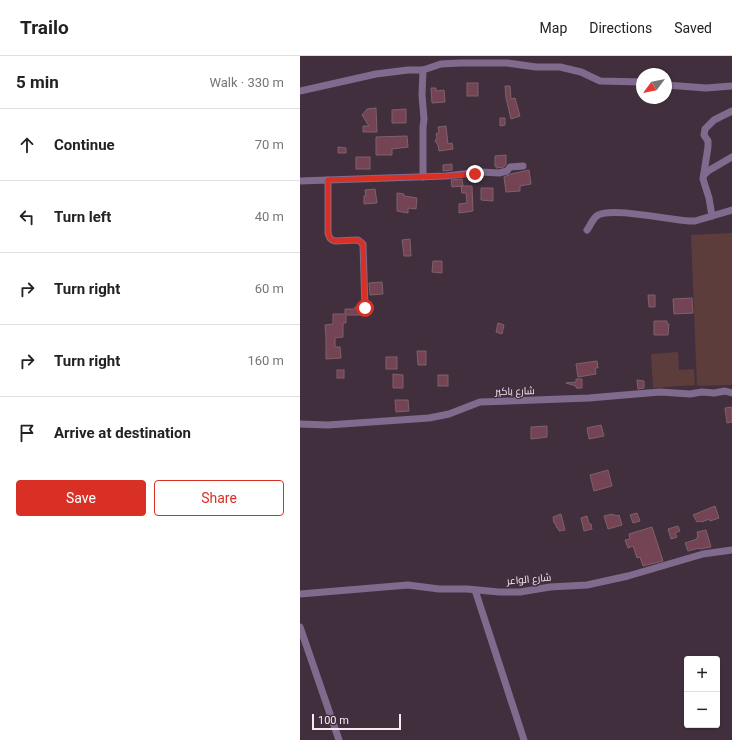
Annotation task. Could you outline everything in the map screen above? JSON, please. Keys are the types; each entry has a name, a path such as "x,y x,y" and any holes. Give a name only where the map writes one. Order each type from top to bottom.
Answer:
{"street":[{"path":"300,91 376,74 408,70 423,70 441,64 507,63 536,67 570,69 581,72 600,81 636,82"},
{"path":"423,70 423,177"},
{"path":"672,85 706,88 732,86"},
{"path":"712,216 709,198 703,179 708,147 708,141 704,135 705,129 714,120 732,111"},
{"path":"704,175 708,171 732,157"},
{"path":"300,182 446,176 481,172 499,173 507,171 510,167 523,166"},
{"path":"328,180 329,237 331,240 335,241 358,240 363,244 365,308"},
{"path":"587,230 594,218 605,212 689,222 732,210"},
{"name":"شارع باكير","path":"300,424 328,425 430,418 449,414 480,402 582,399 660,392 690,394 725,391 732,393"},
{"name":"شارع الواعر","path":"300,594 408,585 439,589 520,592 550,587 587,585 628,576 703,554 732,550"},
{"path":"475,590 524,740"},
{"path":"300,627 339,740"}],"shaded area":[{"path":"732,233 732,385 697,386 691,235"},
{"path":"678,352 679,370 694,369 695,385 653,388 651,354"}],"building":[{"path":"467,83 478,83 478,96 467,96"},
{"path":"505,86 510,86 511,99 515,98 520,116 511,119 506,98"},
{"path":"431,88 436,88 436,91 444,90 445,102 432,103"},
{"path":"376,108 377,132 363,132 363,126 369,126 362,115 367,109"},
{"path":"406,109 406,123 392,123 392,110"},
{"path":"500,118 505,118 505,125 500,126"},
{"path":"446,126 448,144 452,143 453,149 439,151 438,145 435,141 437,138 436,134 439,132 438,127"},
{"path":"407,136 408,147 392,149 392,155 376,155 376,137"},
{"path":"338,147 346,148 346,153 338,153"},
{"path":"506,155 506,164 504,167 496,168 495,156"},
{"path":"356,157 370,157 370,169 356,169"},
{"path":"452,164 452,170 443,171 443,165"},
{"path":"529,170 531,184 520,186 520,191 506,192 504,177"},
{"path":"462,179 463,186 452,187 451,180"},
{"path":"461,186 472,186 473,211 459,213 459,204 467,203 466,193 462,193"},
{"path":"481,188 493,188 493,201 481,200"},
{"path":"375,189 377,203 364,204 364,196 366,196 365,190"},
{"path":"397,193 404,194 404,196 417,198 416,209 408,208 408,213 397,211"},
{"path":"410,239 411,256 404,256 402,240"},
{"path":"433,261 442,261 442,273 432,272"},
{"path":"382,282 383,294 370,295 369,283"},
{"path":"648,295 655,295 655,307 649,307"},
{"path":"692,298 693,313 674,314 673,299"},
{"path":"355,307 360,307 362,315 346,315 346,323 343,323 343,337 335,338 335,347 340,347 341,358 326,359 325,325 333,324 333,314 345,314 345,309 355,309"},
{"path":"654,321 667,321 667,324 669,324 668,335 654,335"},
{"path":"498,323 504,325 502,334 496,332"},
{"path":"417,351 426,351 426,365 418,365"},
{"path":"386,357 397,357 397,369 386,369"},
{"path":"597,361 598,368 595,368 596,374 578,377 576,364"},
{"path":"337,370 344,370 344,378 337,378"},
{"path":"393,374 403,375 403,388 393,388"},
{"path":"438,375 448,375 448,386 438,386"},
{"path":"576,379 582,379 582,388 576,388 576,386 566,383 576,382"},
{"path":"637,380 644,381 644,388 638,389"},
{"path":"395,400 408,400 409,411 396,412"},
{"path":"732,407 732,422 727,423 725,408"},
{"path":"601,425 604,436 589,439 587,428"},
{"path":"547,426 547,437 531,439 531,427"},
{"path":"608,470 612,486 594,491 590,475"},
{"path":"715,506 719,518 710,521 709,519 702,522 697,522 693,515"},
{"path":"637,513 640,521 633,523 630,515"},
{"path":"561,514 565,530 559,531 554,523 553,517"},
{"path":"612,514 616,516 619,515 622,525 608,529 604,516"},
{"path":"587,516 592,529 584,531 581,518"},
{"path":"678,526 680,531 675,533 677,537 671,539 668,529"},
{"path":"652,527 663,561 643,566 640,557 637,558 633,546 628,548 625,540 630,539 629,534"},
{"path":"706,530 711,547 688,551 685,543 697,539 697,532"}],"route":[{"path":"365,308 363,244 358,240 335,241 331,240 329,237 328,180 475,174"}]}
